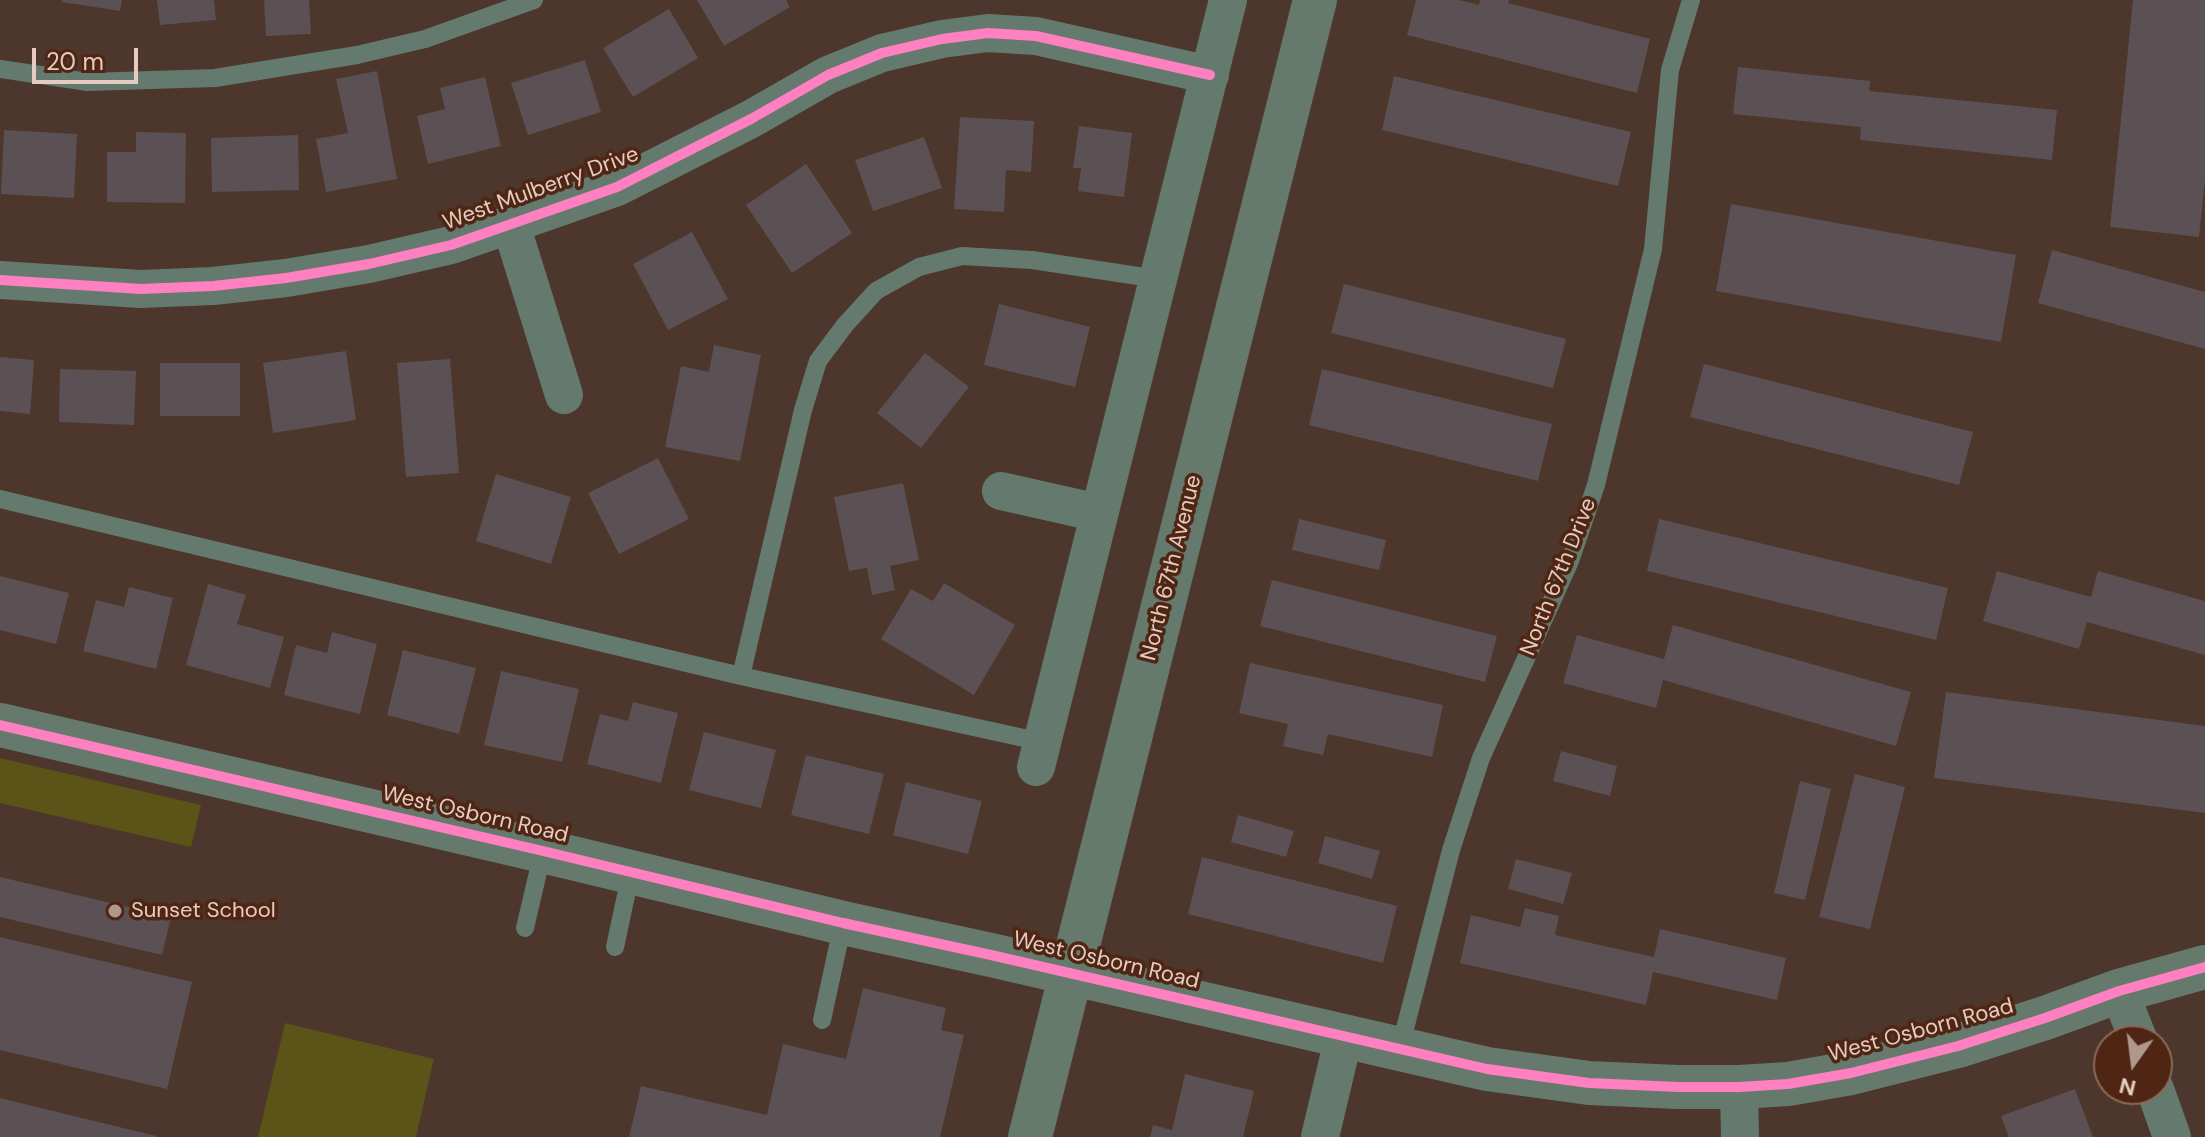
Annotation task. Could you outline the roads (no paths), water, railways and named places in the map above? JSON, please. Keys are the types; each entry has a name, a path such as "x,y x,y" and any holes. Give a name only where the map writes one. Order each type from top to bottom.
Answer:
{"street":[{"path":"1039,754 1228,0"},
{"name":"North 67th Avenue","path":"1030,1137 1315,0"},
{"name":"West Mulberry Drive","path":"0,280 141,289 213,286 369,264 451,245 617,187 828,75 882,53 942,39 988,33 1036,36 1210,75"},
{"name":"West Mulberry Drive","path":"511,225 564,395"},
{"path":"1001,491 1099,513"},
{"name":"West Osborn Road","path":"0,725 843,923 1487,1069 1589,1083 1739,1087 1788,1084 1851,1073 1902,1062 2045,1018 2119,991 2205,967"},
{"path":"2119,991 2133,1025"},
{"path":"1320,1137 1344,1036"},
{"path":"1739,1087 1740,1137"},
{"path":"2161,1105 2172,1137"}],"lane":[{"path":"0,69 88,82 215,78 357,55 425,39 534,0"},
{"name":"North 67th Drive","path":"1400,1048 1451,850 1481,758 1570,561 1596,485 1653,249 1670,70 1691,0"},
{"path":"741,676 803,410 818,361 876,291 919,267 962,256 1032,260 1158,279"},
{"path":"0,499 741,676 1039,754"},
{"path":"525,928 543,851"},
{"path":"615,947 631,872"},
{"path":"822,1020 843,923"}],"place":[{"name":"Sunset School","path":"115,911"}]}
